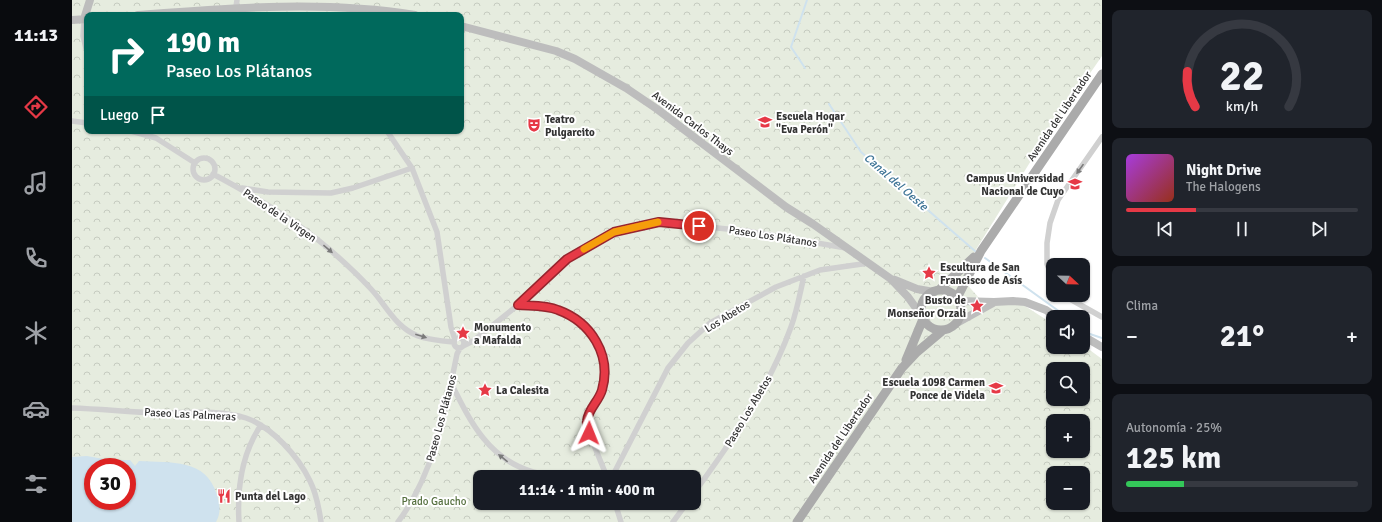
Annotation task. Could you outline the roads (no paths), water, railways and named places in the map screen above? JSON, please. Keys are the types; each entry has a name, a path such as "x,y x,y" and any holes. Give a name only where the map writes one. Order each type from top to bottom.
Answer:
{"main road":[{"name":"Avenida del Libertador","path":"958,299 981,251 1102,74"},
{"name":"Avenida del Libertador","path":"936,291 981,251"},
{"path":"936,291 945,291 952,293 958,299 961,312 959,319 955,324 947,330 934,329 927,325 922,317 921,308 927,296 936,291"},
{"name":"Avenida del Libertador","path":"902,368 922,317"},
{"name":"Avenida del Libertador","path":"797,522 902,368 917,352 942,330"}],"street":[{"path":"87,12 90,0"},
{"path":"175,12 282,4 334,6 396,12"},
{"path":"72,20 84,19"},
{"name":"Avenida Carlos Thays","path":"464,27 556,51 601,73 657,109 786,207 870,263 890,279 908,297 922,317"},
{"path":"72,121 84,123"},
{"path":"142,134 156,138"},
{"path":"151,134 195,163"},
{"path":"389,134 412,168 437,232 451,328 458,343"},
{"path":"1047,258 1047,243 1050,223 1058,200 1102,137"},
{"path":"205,158 212,161 215,167 213,174 211,177 205,179 199,178 194,173 195,163 198,160 205,158"},
{"path":"238,187 268,192 331,193 353,188 412,168"},
{"name":"Paseo de la Virgen","path":"213,174 238,187 290,220 329,249 372,290 388,312 402,327 418,336 458,343 473,341"},
{"name":"Paseo Los Plátanos","path":"473,341 518,305 567,259 614,232 659,222 747,231 848,248"},
{"name":"Los Abetos","path":"616,470 668,368 688,343 710,323 776,287 820,270 870,263"},
{"name":"Paseo Los Abetos","path":"701,483 727,448 767,383 792,326 804,276"},
{"name":"Avenida Carlos Thays","path":"890,279 917,289 936,291"},
{"path":"958,299 994,302 1025,302 1046,310"},
{"path":"955,324 994,302"},
{"path":"1075,302 1102,317"},
{"path":"518,305 556,309 574,317 587,328 598,345 604,362 605,377 601,393 590,412 587,421 589,433 604,470"},
{"path":"1090,340 1102,347"},
{"name":"Paseo Los Plátanos","path":"398,522 426,472 436,445 451,383 458,343"},
{"path":"451,383 479,433 505,460 526,470"},
{"name":"Paseo Las Palmeras","path":"72,408 157,413 224,414 246,418 261,425 284,444 302,467 310,481 316,498 321,522"},
{"path":"239,522 238,510 240,482 246,454 252,439 261,425"},
{"path":"617,510 621,522"},
{"path":"673,522 682,510"}],"water":[{"path":"87,456 98,458 84,458 84,510 136,510 136,465 139,461 186,465 205,474 212,483 217,495 220,509 216,522 72,522 72,457"}],"waterway":[{"name":"Canal del Oeste","path":"805,68 791,47 807,0"},
{"name":"Canal del Oeste","path":"829,104 861,152 975,251"},
{"name":"Canal del Oeste","path":"985,258 1057,310"},
{"name":"Canal del Oeste","path":"1090,334 1102,338"}],"place":[{"name":"Escuela Hogar \"Eva Perón\"","path":"765,122"},
{"name":"Teatro Pulgarcito","path":"534,125"},
{"name":"Campus Universidad Nacional de Cuyo","path":"1075,184"},
{"name":"Escultura de San Francisco de Asís","path":"929,273"},
{"name":"Busto de Monseñor Orzali","path":"977,306"},
{"name":"Monumento a Mafalda","path":"463,333"},
{"name":"Escuela 1098 Carmen Ponce de Videla","path":"996,388"},
{"name":"La Calesita","path":"485,390"},
{"name":"Punta del Lago","path":"224,496"}],"park label":[{"name":"Prado Gaucho","path":"434,501"}]}
